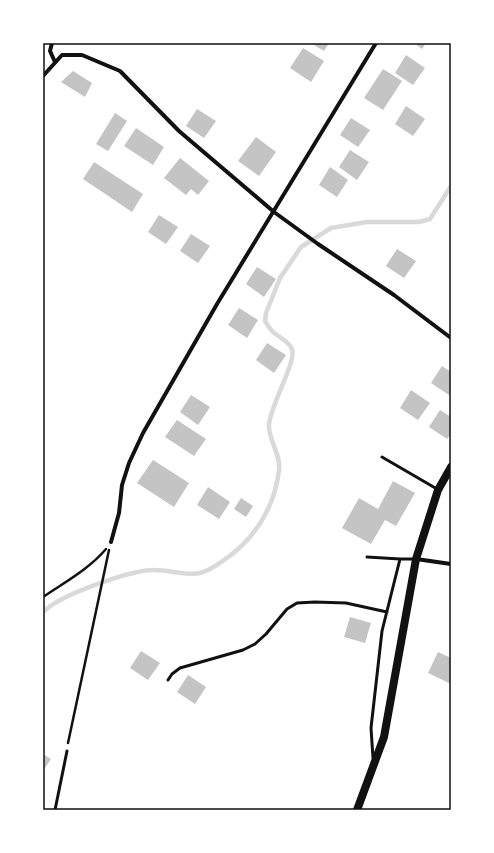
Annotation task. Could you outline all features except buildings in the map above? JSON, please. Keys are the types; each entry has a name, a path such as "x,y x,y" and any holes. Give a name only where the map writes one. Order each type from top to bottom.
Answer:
{"main road":[{"path":"357,810 384,737 416,559 438,490 451,467"}],"street":[{"path":"52,43 50,51 55,62"},
{"path":"111,542 119,513 122,486 129,463 143,433 217,304 376,43"},
{"path":"43,76 62,55 82,55 120,71 179,131 274,212 451,338"},
{"path":"416,559 451,564"}],"lane":[{"path":"382,457 438,490"},
{"path":"366,557 416,559"},
{"path":"374,765 371,728 382,631 400,559"},
{"path":"168,680 172,674 180,668 243,650 255,644 266,634 287,609 296,603 346,603 387,612"},
{"path":"55,810 67,751"}],"path":[{"path":"67,751 111,542"},
{"path":"43,597 97,560 111,542"}],"waterway":[{"path":"43,612 64,598 104,582 133,573 155,570 189,574 203,572 213,568 245,543 254,532 268,509 277,484 279,470 278,459 269,426 273,408 291,364 292,349 286,341 272,331 265,321 266,313 280,278 301,247 331,228 367,222 419,222 430,219 451,186"}]}
